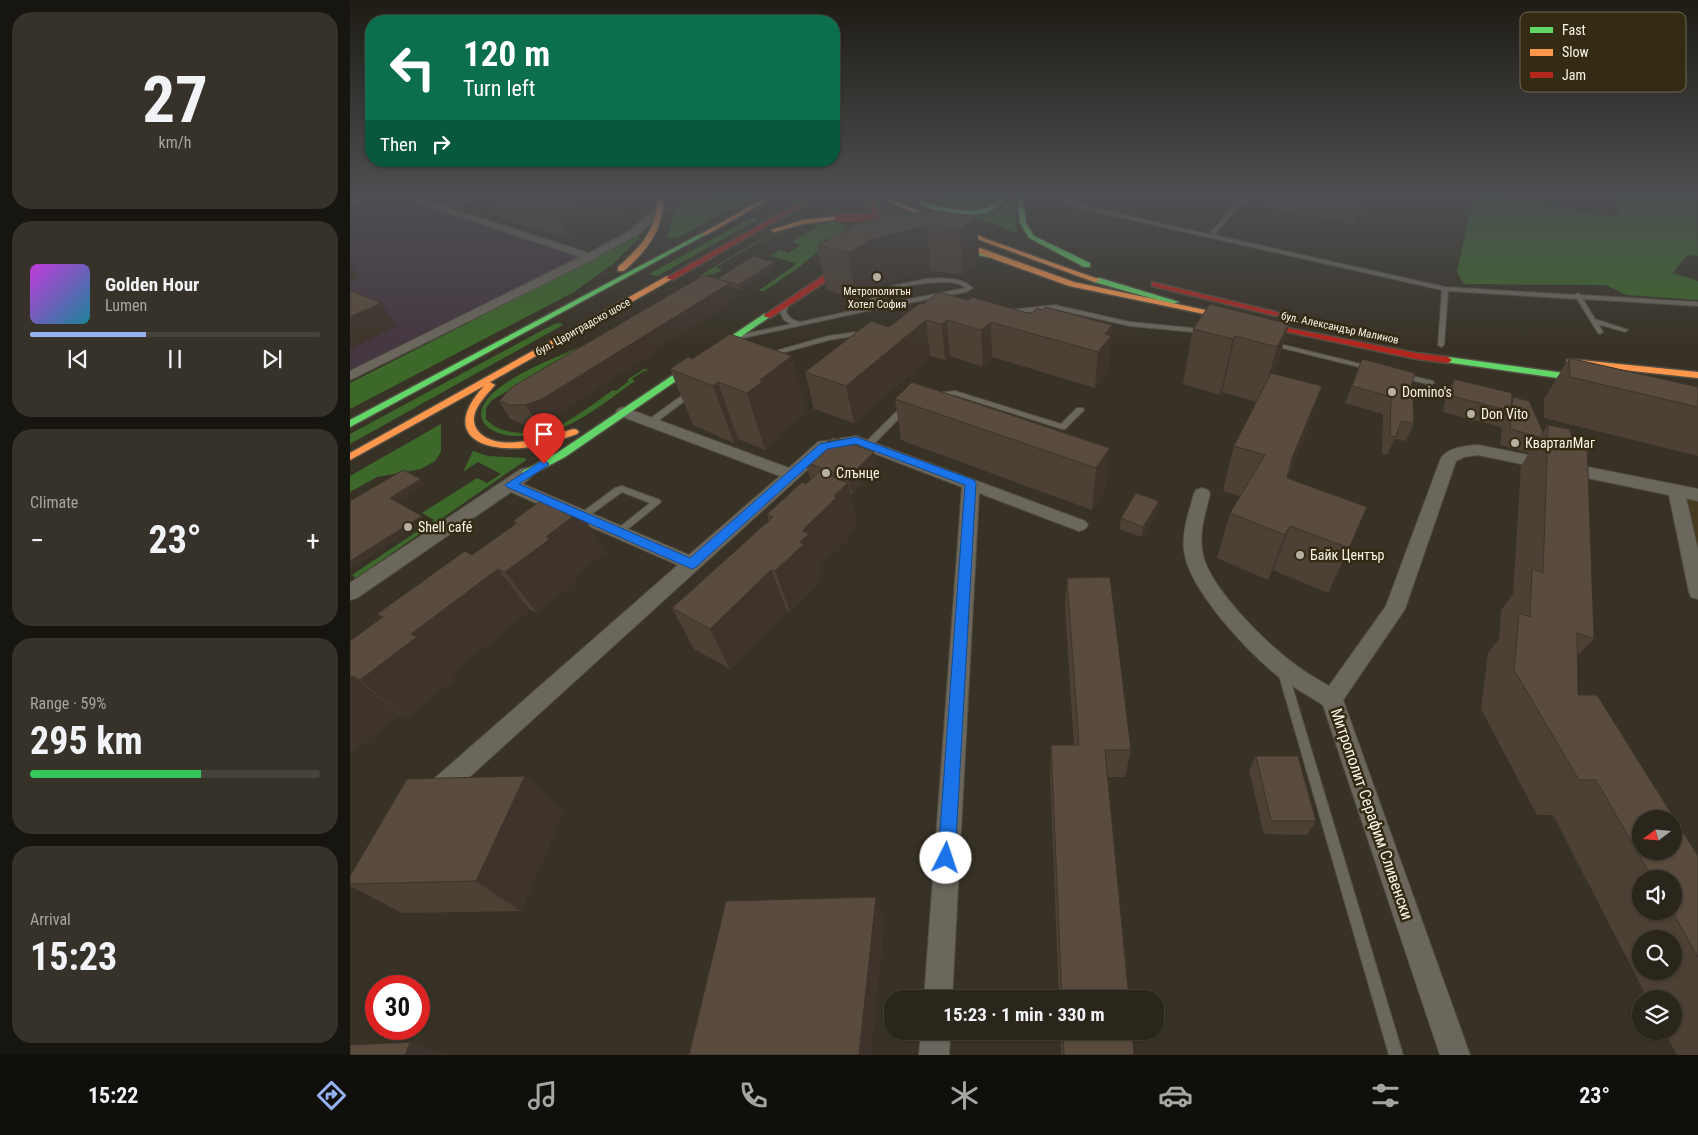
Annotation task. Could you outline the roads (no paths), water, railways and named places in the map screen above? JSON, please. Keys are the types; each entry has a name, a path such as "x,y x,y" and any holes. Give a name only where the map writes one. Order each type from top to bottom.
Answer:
{"main road":[{"path":"574,305 640,253 645,245"},
{"name":"бул. Цариградско шосе","path":"350,424 683,245"},
{"name":"бул. Цариградско шосе","path":"350,457 728,245"},
{"path":"721,249 732,245"},
{"path":"964,245 1072,284 1238,319"},
{"name":"бул. Александър Малинов","path":"1000,245 1039,260 1153,296 1238,319 1426,357 1605,381"},
{"name":"бул. Александър Малинов","path":"1027,245 1087,265 1189,293 1284,315"},
{"path":"1045,245 1087,265"},
{"path":"930,247 970,251 993,256"},
{"path":"527,473 560,455 620,405 731,339 833,273 865,259"},
{"path":"527,473 551,449 578,429 526,445 498,445 479,438 468,424 467,415 485,388 532,355"},
{"path":"1560,360 1698,375"}],"street":[{"path":"554,245 590,257"},
{"path":"350,376 611,245"},
{"path":"620,405 651,422 792,475"},
{"path":"422,805 824,446 856,441 1079,525"},
{"name":"Митрополит Серафим Сливенски","path":"1455,1055 1332,698 1395,609 1449,458 1461,452 1478,450 1676,490"},
{"path":"350,593 527,473"},
{"path":"939,990 971,483"},
{"path":"511,485 573,515 619,532 692,564"},
{"path":"1698,494 1676,490 1698,592"},
{"path":"1202,494 1192,536 1194,558 1209,587 1243,629 1282,667 1332,698"},
{"path":"934,1055 935,1040"}],"lane":[{"path":"1251,245 1445,289 1698,304"},
{"path":"731,339 970,288 968,285 940,279 888,290 877,295 862,310"},
{"path":"1442,345 1445,289"},
{"path":"1578,296 1600,332"},
{"path":"786,303 783,312 785,318 790,322 806,323"},
{"path":"1000,313 1055,307 1130,324 1214,332"},
{"path":"1592,320 1625,330"},
{"path":"763,356 828,338 867,332"},
{"path":"1263,341 1382,371"},
{"path":"1392,374 1430,383"},
{"path":"651,422 701,386"},
{"path":"930,396 955,393 1062,426 1080,410"},
{"path":"868,445 908,405"},
{"path":"573,515 622,489 657,502 619,532"},
{"path":"1282,667 1396,1055"}],"place":[{"name":"Метрополитън Хотел София","path":"877,277"},
{"name":"Domino's","path":"1392,392"},
{"name":"Don Vito","path":"1471,414"},
{"name":"КварталМаг","path":"1515,443"},
{"name":"Слънце","path":"826,473"},
{"name":"Shell café","path":"408,527"},
{"name":"Байк Център","path":"1300,555"}]}
